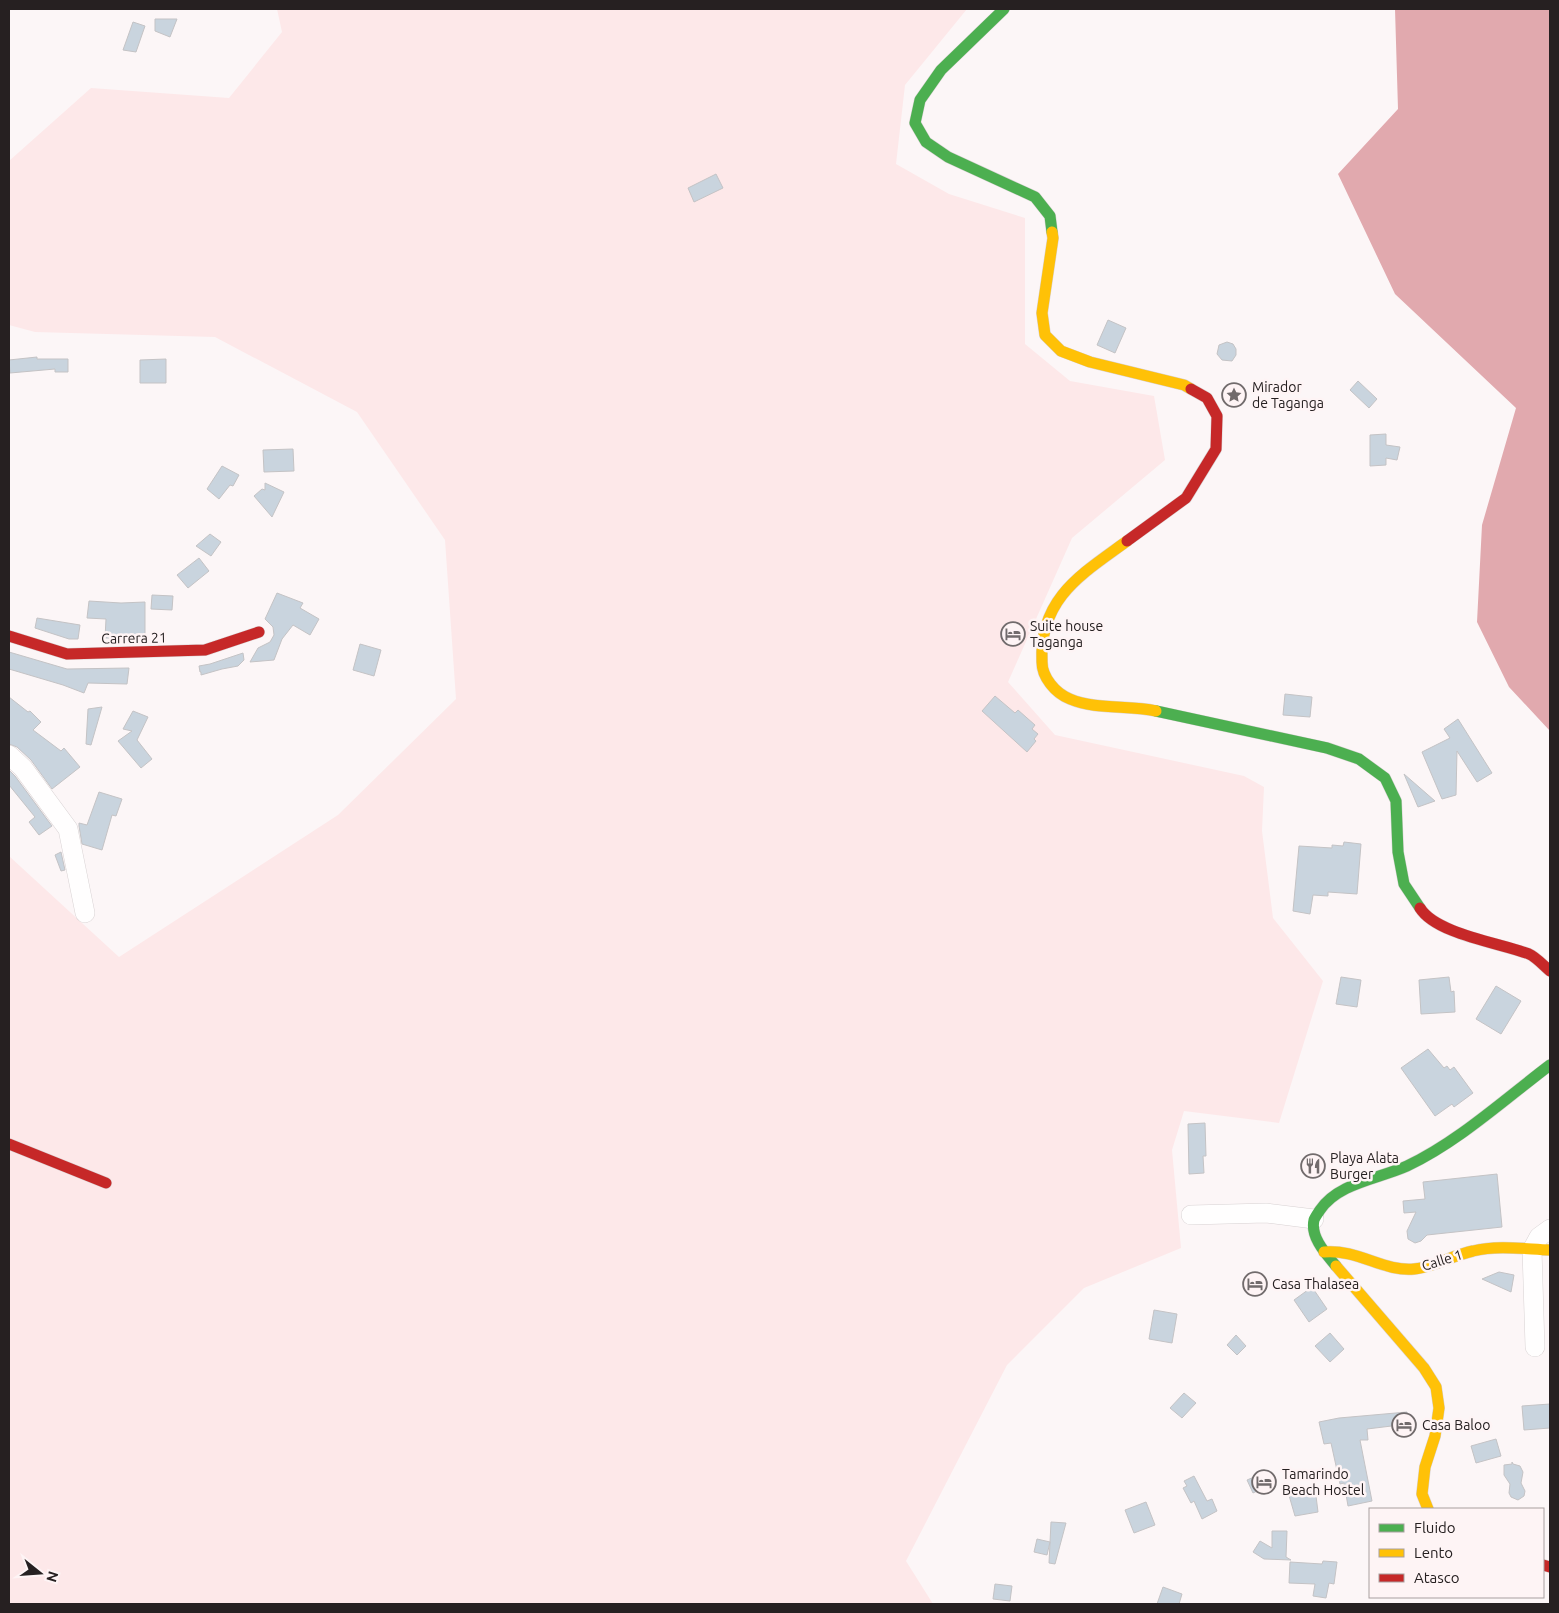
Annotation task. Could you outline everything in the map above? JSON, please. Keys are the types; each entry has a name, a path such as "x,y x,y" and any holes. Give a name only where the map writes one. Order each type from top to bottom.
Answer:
{"street":[{"path":"1004,9 941,70 920,100 915,123 926,142 948,157 1035,197 1050,216 1053,238 1042,313 1045,335 1061,351 1090,362 1184,385 1207,398 1217,416 1216,449 1186,498 1082,574 1060,596 1047,620 1041,646 1042,670 1053,688 1068,699 1091,704 1144,708 1327,748 1359,759 1385,778 1396,801 1398,852 1404,884 1424,915 1453,931 1531,955 1550,971"},
{"name":"Carrera 21","path":"9,636 67,654 205,650 259,632"},
{"path":"9,756 23,768 68,829 85,913"},
{"path":"1428,1508 1422,1494 1425,1467 1435,1436 1439,1408 1436,1387 1424,1368 1324,1252 1314,1233 1314,1219 1326,1201 1343,1190 1407,1166 1452,1140 1550,1065"},
{"path":"9,1144 106,1183"},
{"path":"1191,1215 1266,1213 1314,1219"},
{"path":"1535,1347 1541,1250 1539,1237 1550,1229"},
{"name":"Calle 1","path":"1324,1252 1344,1251 1396,1268 1414,1269 1474,1250 1500,1248 1541,1250"}],"shaded area":[{"path":"277,9 967,9 905,85 896,164 949,194 1025,218 1025,344 1070,381 1154,396 1165,460 1072,538 1008,682 1055,735 1244,776 1264,787 1262,831 1273,918 1323,981 1279,1123 1184,1111 1172,1150 1181,1248 1084,1288 1007,1365 906,1561 933,1604 9,1604 9,856 119,957 338,815 456,699 445,540 357,412 215,337 35,332 9,325 9,161 91,88 229,98 282,32"},
{"path":"1395,9 1550,9 1550,731 1509,687 1477,622 1482,525 1516,408 1395,294 1338,174 1398,109"}],"building":[{"path":"155,19 177,19 170,37 155,31"},
{"path":"133,22 145,26 136,52 123,50"},
{"path":"716,174 723,188 694,202 688,188"},
{"path":"1108,320 1126,328 1115,353 1097,345"},
{"path":"1227,342 1233,344 1236,349 1236,355 1232,361 1222,360 1217,354 1219,345"},
{"path":"37,357 37,359 68,359 68,372 55,372 55,369 10,373 9,360"},
{"path":"166,359 166,383 140,383 140,360"},
{"path":"1358,381 1377,399 1369,408 1350,390"},
{"path":"1386,434 1386,445 1400,447 1397,460 1386,458 1386,465 1370,466 1370,435"},
{"path":"293,449 294,471 264,472 263,450"},
{"path":"222,466 239,475 233,486 230,485 219,499 207,489"},
{"path":"265,483 284,492 272,517 254,496 262,489 265,490"},
{"path":"210,534 221,542 211,556 196,546"},
{"path":"199,558 209,571 188,588 177,575"},
{"path":"277,593 303,603 300,608 319,619 310,635 293,625 282,639 274,660 250,662 258,648 270,642 274,635 273,627 265,619"},
{"path":"152,595 173,596 172,610 151,609"},
{"path":"89,601 145,602 145,638 105,638 106,619 87,618"},
{"path":"37,618 80,625 78,639 69,639 35,628"},
{"path":"360,644 381,650 374,676 353,670"},
{"path":"9,652 67,669 129,668 127,684 88,683 84,693 9,669"},
{"path":"243,653 244,660 238,666 201,675 199,666"},
{"path":"1285,694 1312,697 1310,717 1283,715"},
{"path":"995,696 1015,713 1018,710 1035,725 1032,729 1038,734 1034,739 1036,741 1027,752 982,711"},
{"path":"9,697 28,712 30,711 41,722 33,730 61,751 64,748 80,767 52,789 31,760 17,747 9,744"},
{"path":"102,707 91,745 86,744 88,709"},
{"path":"133,711 148,717 137,740 152,759 141,768 118,741 132,731 123,729"},
{"path":"1458,719 1492,773 1477,782 1457,751 1456,795 1442,799 1422,752 1450,738 1444,729"},
{"path":"9,770 52,826 39,835 29,822 35,817 9,785"},
{"path":"1404,774 1435,801 1418,807"},
{"path":"99,792 122,799 116,816 112,815 102,850 82,844 79,826 79,823 87,825"},
{"path":"1344,842 1361,844 1357,894 1328,892 1328,896 1313,895 1310,914 1293,911 1299,846 1332,848 1332,845 1343,846"},
{"path":"61,852 65,870 61,871 55,855"},
{"path":"1341,977 1361,980 1357,1007 1336,1004"},
{"path":"1449,977 1451,992 1454,991 1455,1012 1421,1014 1419,980"},
{"path":"1496,986 1521,1001 1501,1034 1476,1019"},
{"path":"1428,1049 1444,1068 1447,1066 1450,1070 1454,1067 1473,1093 1454,1107 1452,1104 1435,1116 1401,1068"},
{"path":"1205,1123 1206,1156 1203,1156 1204,1173 1189,1174 1188,1124"},
{"path":"1497,1174 1502,1227 1427,1235 1421,1241 1415,1243 1408,1239 1407,1231 1416,1212 1404,1213 1403,1201 1425,1199 1423,1182"},
{"path":"1499,1272 1514,1275 1511,1292 1482,1279"},
{"path":"1312,1287 1327,1309 1309,1322 1294,1300"},
{"path":"1154,1310 1177,1314 1172,1343 1149,1339"},
{"path":"1330,1333 1344,1349 1330,1362 1315,1346"},
{"path":"1236,1335 1246,1346 1237,1355 1227,1345"},
{"path":"1184,1393 1196,1403 1182,1418 1170,1408"},
{"path":"1550,1404 1550,1428 1524,1430 1522,1406"},
{"path":"1407,1412 1408,1424 1367,1429 1368,1440 1360,1440 1372,1501 1348,1506 1344,1483 1340,1484 1331,1443 1324,1444 1319,1422 1339,1418"},
{"path":"1496,1439 1501,1456 1476,1463 1471,1446"},
{"path":"1512,1462 1520,1466 1523,1472 1521,1483 1525,1491 1524,1496 1518,1500 1511,1497 1509,1493 1510,1484 1504,1475 1504,1465 1512,1464"},
{"path":"1268,1471 1274,1483 1253,1493 1247,1480"},
{"path":"1194,1476 1207,1501 1212,1499 1217,1511 1202,1519 1194,1501 1191,1503 1183,1488 1187,1486 1184,1481"},
{"path":"1315,1488 1318,1512 1295,1516 1288,1492"},
{"path":"1146,1502 1155,1525 1134,1533 1125,1510"},
{"path":"1051,1522 1066,1523 1055,1564 1049,1563"},
{"path":"1272,1531 1287,1531 1286,1557 1291,1560 1264,1559 1253,1552 1260,1541 1272,1548"},
{"path":"1037,1539 1050,1542 1047,1555 1034,1552"},
{"path":"1323,1561 1337,1562 1334,1584 1329,1583 1326,1598 1313,1596 1315,1584 1289,1583 1290,1562 1322,1564"},
{"path":"995,1584 1012,1586 1010,1601 993,1599"},
{"path":"1163,1587 1182,1594 1179,1604 1157,1604"}],"traffic: fast":[{"path":"1004,9 941,70 920,100 915,123 926,142 948,157 1035,197 1050,216 1052,232"},
{"path":"1156,711 1327,748 1359,759 1385,778 1396,801 1398,852 1404,884 1420,908"},
{"path":"1336,1266 1320,1245 1313,1226 1315,1218 1328,1201 1348,1188 1396,1171 1445,1145 1550,1065"}],"traffic: slow":[{"path":"1052,232 1053,238 1042,313 1045,335 1061,351 1090,362 1184,385 1191,389"},
{"path":"1127,541 1080,577 1066,590 1056,604 1048,621 1043,640 1043,668 1050,684 1059,693 1070,699 1090,705 1156,711"},
{"path":"1324,1252 1348,1254 1392,1267 1414,1269 1482,1249 1550,1250"},
{"path":"1336,1266 1424,1368 1436,1387 1439,1408 1435,1436 1425,1467 1422,1494 1428,1508"}],"traffic: jam":[{"path":"1127,541 1186,498 1216,449 1217,416 1207,398 1191,389"},
{"path":"9,636 67,654 205,650 259,632"},
{"path":"1420,908 1428,917 1440,925 1470,937 1529,954 1550,971"},
{"path":"9,1144 106,1183"},
{"path":"1544,1565 1550,1567"}],"place":[{"name":"Mirador de Taganga","path":"1234,395"},
{"name":"Suite house Taganga","path":"1013,634"},
{"name":"Playa Alata Burger","path":"1313,1166"},
{"name":"Casa Thalasea","path":"1255,1284"},
{"name":"Casa Baloo","path":"1404,1425"},
{"name":"Tamarindo Beach Hostel","path":"1264,1482"}]}
